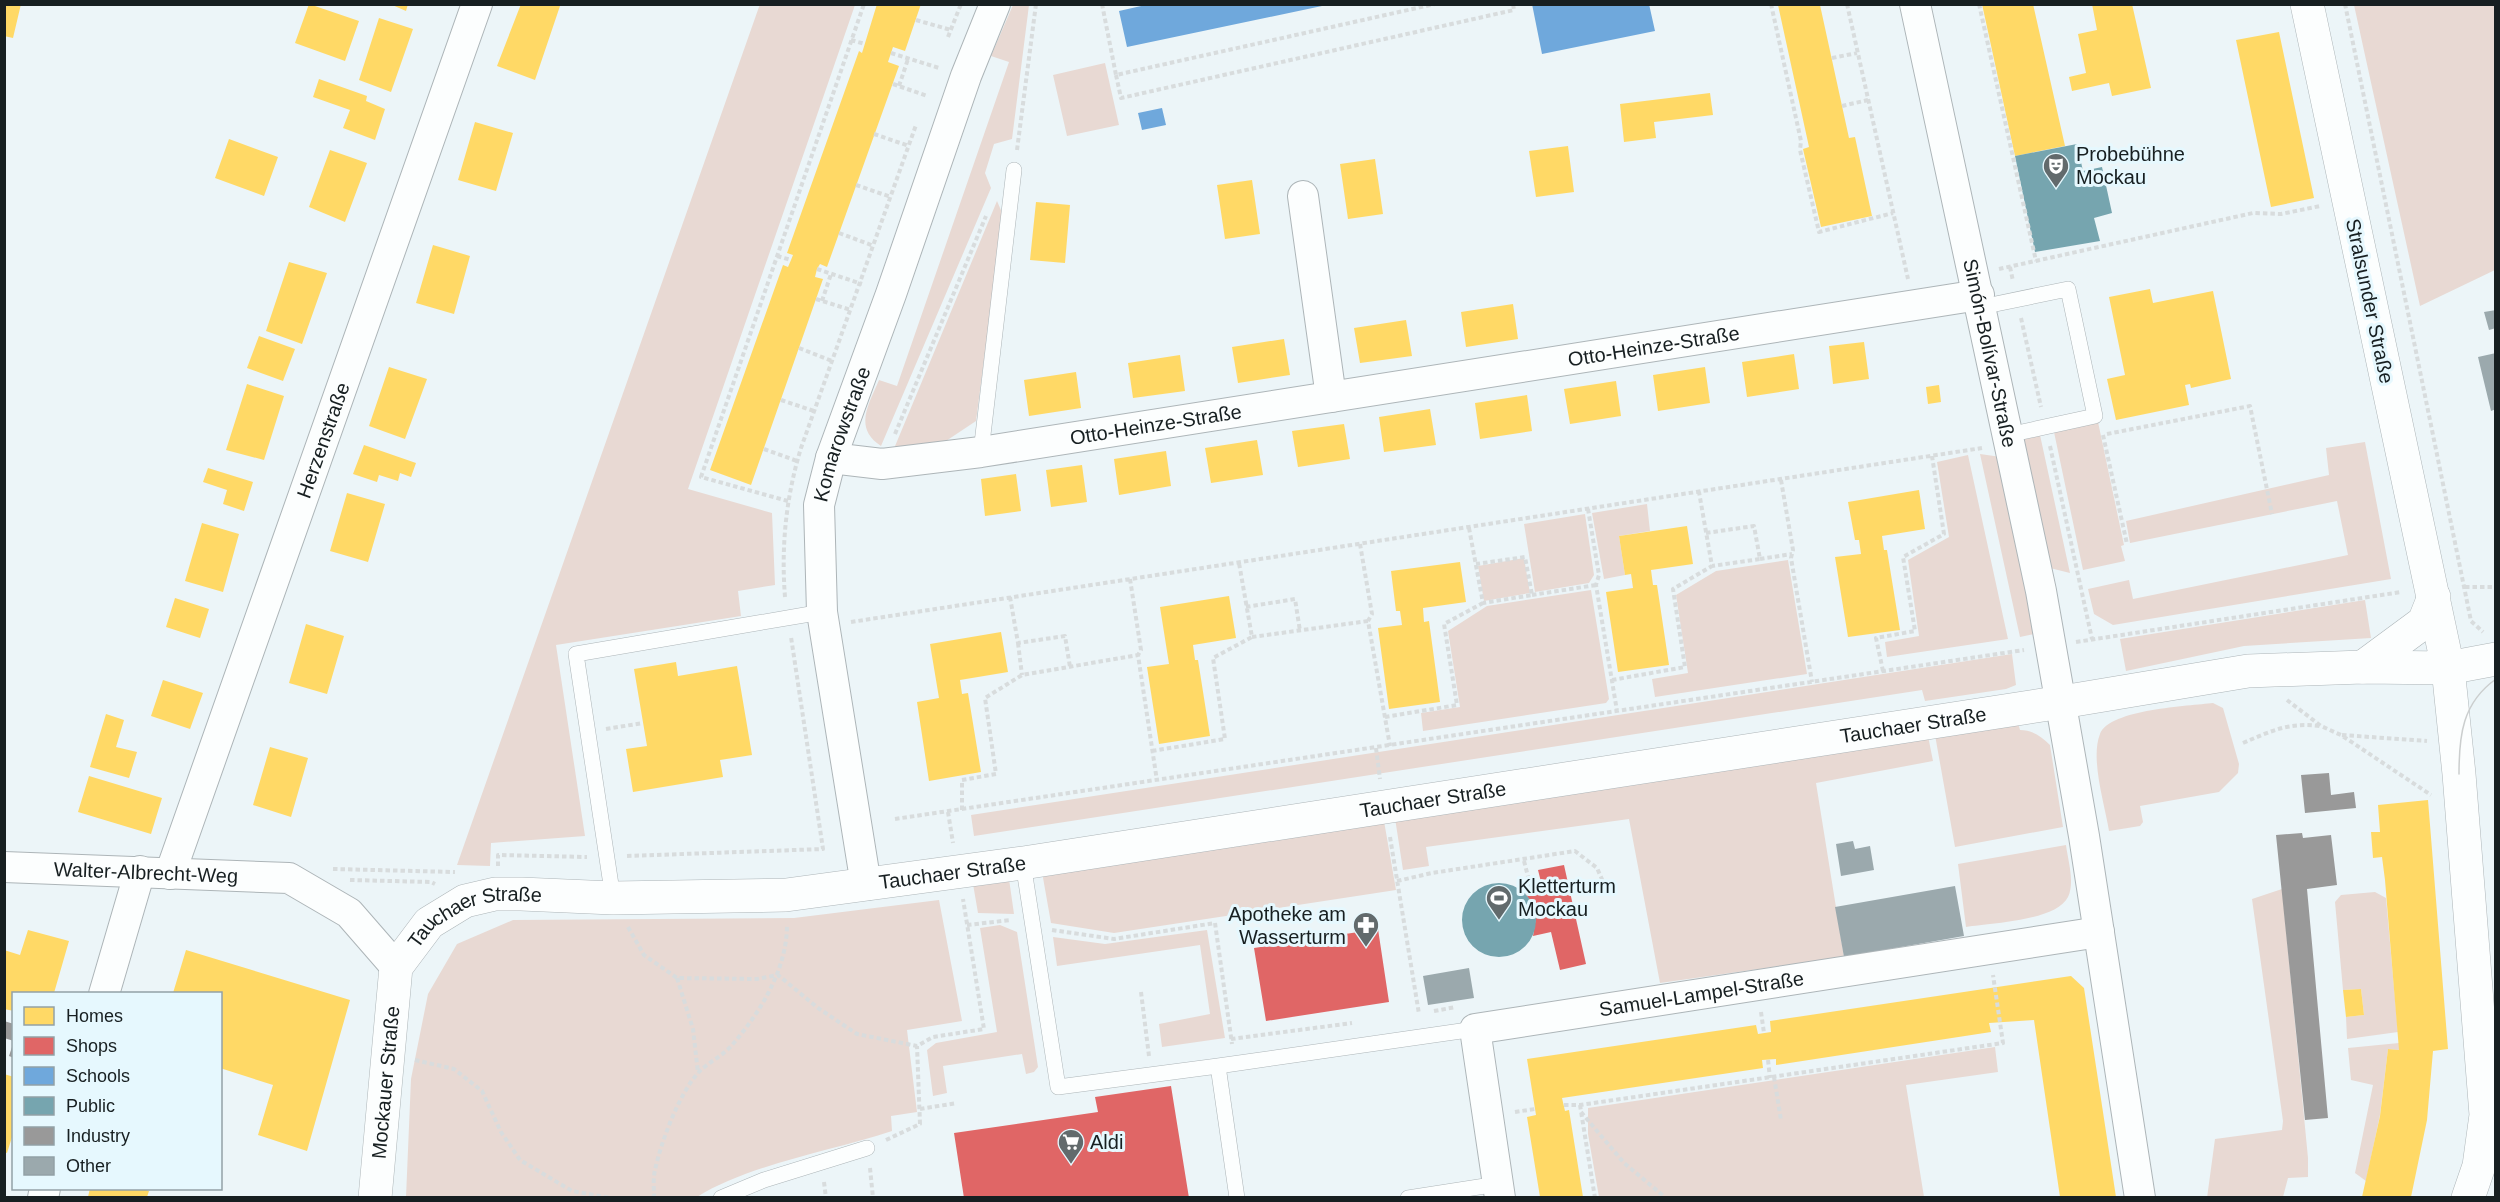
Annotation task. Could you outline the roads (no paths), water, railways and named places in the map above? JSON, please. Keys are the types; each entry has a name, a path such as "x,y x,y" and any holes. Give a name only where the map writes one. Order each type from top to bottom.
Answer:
{"street":[{"name":"Herzenstraße","path":"170,874 477,4"},
{"name":"Komarowstraße","path":"866,885 823,619 819,505 831,458 891,294 966,76 995,4"},
{"name":"Simón-Bolívar-Straße","path":"1915,4 2009,439 2062,702"},
{"name":"Stralsunder Straße","path":"2307,4 2349,200 2419,595 2448,668 2458,759 2488,1155 2479,1166 2468,1197"},
{"path":"1303,196 1331,397"},
{"name":"Otto-Heinze-Straße","path":"831,458 882,464 981,452 1914,305 1978,292"},
{"path":"2363,668 2424,622 2419,595"},
{"name":"Tauchaer Straße","path":"396,968 429,923 464,886 495,894 618,898 786,895 1023,863 1384,808 2255,670 2448,668 2490,646"},
{"path":"2062,702 2140,1197"},
{"name":"Walter-Albrecht-Weg","path":"4,867 289,878 349,913 396,968"},
{"path":"104,992 140,871"},
{"name":"Samuel-Lampel-Straße","path":"1475,1029 2099,932"},
{"name":"Mockauer Straße","path":"375,1197 396,968"},
{"path":"1475,1029 1499,1190"}],"lane":[{"path":"981,452 1014,170"},
{"path":"1978,292 2017,300 2068,289 2095,416 2046,426 2009,439"},
{"path":"618,898 607,857 576,654 788,618 823,619"},
{"path":"1023,863 1058,1087 1475,1029"},
{"path":"1218,1066 1237,1197"},
{"path":"721,1197 764,1180 867,1148"},
{"path":"1408,1197 1499,1190"}],"tram line":[{"path":"2459,774 2460,746 2469,710 2485,688 2496,679"}],"place":[{"name":"Probebühne Mockau","path":"2056,189"},
{"name":"Kletterturm Mockau","path":"1499,921"},
{"name":"Apotheke am Wasserturm","path":"1366,948"},
{"name":"Aldi","path":"1071,1165"}]}
